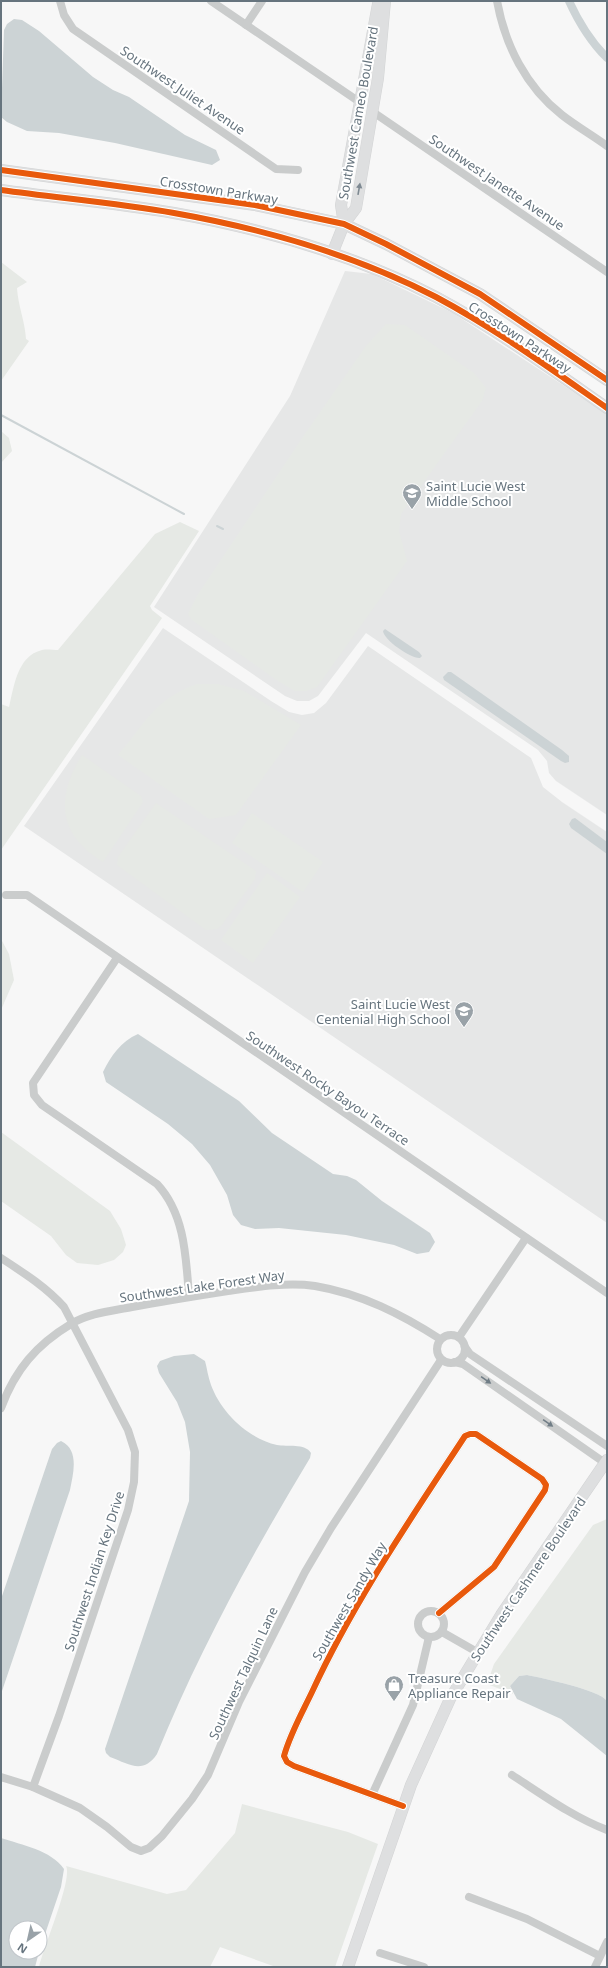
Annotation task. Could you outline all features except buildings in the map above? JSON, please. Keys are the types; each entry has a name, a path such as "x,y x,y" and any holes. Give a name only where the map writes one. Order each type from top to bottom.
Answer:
{"main road":[{"name":"Southwest Cameo Boulevard","path":"344,224 341,205 361,103 378,1"},
{"name":"Southwest Cameo Boulevard","path":"332,254 344,224 356,208 378,78 385,1"},
{"name":"Crosstown Parkway","path":"1,170 255,205 344,224 399,250 480,294 607,380"},
{"name":"Crosstown Parkway","path":"1,190 174,213 272,234 374,269 435,297 475,319 607,408"},
{"name":"Southwest Cashmere Boulevard","path":"348,1967 403,1806 450,1700 477,1652 606,1462"}],"street":[{"name":"Southwest Juliet Avenue","path":"60,1 64,15 73,29 276,169 298,170"},
{"path":"211,1 361,103"},
{"path":"246,25 262,1"},
{"path":"497,1 508,44 532,85 560,114 607,146"},
{"name":"Southwest Janette Avenue","path":"373,112 607,272"},
{"name":"Southwest Rocky Bayou Terrace","path":"6,895 27,895 607,1293"},
{"path":"117,958 33,1083 34,1095 42,1105 157,1184 168,1196 176,1213 185,1247 189,1297"},
{"path":"459,1337 526,1238"},
{"name":"Southwest Indian Key Drive","path":"1,1258 52,1294 64,1307 128,1430 135,1452 134,1482 126,1517 59,1716 33,1787"},
{"name":"Southwest Lake Forest Way","path":"1,1408 15,1378 26,1360 39,1346 72,1323 92,1315 189,1297 289,1284 314,1286 342,1291 372,1301 408,1318 440,1339"},
{"path":"606,1462 463,1364 441,1360 436,1351 440,1339 452,1334 459,1337 470,1354 607,1446"},
{"path":"456,1362 463,1356 465,1348"},
{"name":"Southwest Talquin Lane","path":"1,1777 33,1787 80,1808 107,1827 131,1848 141,1851 149,1848 162,1836 192,1799 208,1775 239,1702 305,1572 331,1528 441,1360"},
{"path":"516,1401 516,1393 521,1389"},
{"name":"Southwest Sandy Way","path":"403,1806 294,1766 287,1762 284,1756 322,1670 348,1620 384,1559 465,1436 476,1434 542,1479 546,1484 545,1490 494,1567 439,1613"},
{"path":"427,1611 439,1613 444,1623 442,1632 434,1637 428,1637 420,1631 418,1627 419,1619 427,1611"},
{"path":"442,1632 477,1652"},
{"path":"372,1795 413,1705 428,1637"},
{"path":"512,1775 561,1807 592,1824 607,1830"},
{"path":"469,1897 527,1919 600,1956"},
{"path":"595,1967 607,1942"},
{"path":"380,1953 424,1967"}],"shaded area":[{"path":"14,19 22,20 39,31 93,77 113,90 129,97 185,135 216,150 220,160 212,165 115,143 59,133 27,131 7,122 1,117 4,30 7,24"},
{"path":"1,262 27,282 17,288 26,339 29,341 1,381"},
{"name":"Saint Lucie West Middle School","path":"345,271 372,274 453,313 607,414 607,815 556,781 549,773 547,761 538,750 366,633 318,696 309,701 297,701 285,696 154,607 290,396"},
{"path":"386,324 405,325 474,373 486,388 482,401 401,514 399,531 407,561 317,687 306,691 295,691 275,679 192,620 188,614 197,596 307,431 366,346"},
{"path":"1,431 9,438 12,451 1,463"},
{"path":"180,522 199,531 150,606 152,610 162,618 1,850 1,704 9,707 15,682 22,665 34,653 42,650 58,650 155,534"},
{"name":"Saint Lucie West Centenial High School","path":"163,628 271,701 289,712 302,715 314,713 326,703 368,646 531,758 543,787 562,802 607,832 607,1223 24,826"},
{"path":"385,629 419,652 422,656 420,658 416,657 398,648 385,635 383,631"},
{"path":"448,672 451,672 562,750 569,756 569,762 565,763 561,761 444,680 443,677"},
{"path":"197,684 218,684 244,691 301,725 236,815 209,819 118,755 160,705 182,690"},
{"path":"82,755 141,796 143,802 103,862 88,851 77,839 69,827 66,814 65,800 68,786"},
{"path":"156,803 256,871 255,879 221,926 217,929 206,930 117,865 118,857"},
{"path":"252,813 323,862 303,892 232,843"},
{"path":"575,818 607,842 607,854 571,828 569,824 572,819"},
{"path":"267,873 300,897 253,963 221,940"},
{"path":"1,939 9,954 14,980 1,1010"},
{"path":"138,1034 239,1101 272,1133 333,1174 347,1176 356,1180 382,1201 430,1233 435,1242 429,1252 417,1254 394,1245 346,1235 279,1228 255,1229 241,1225 233,1215 227,1195 210,1165 192,1144 168,1124 106,1082 103,1072 109,1060 126,1041"},
{"path":"1,1132 110,1211 121,1229 126,1245 123,1252 114,1260 98,1265 77,1263 66,1255 51,1236 1,1201"},
{"path":"194,1354 205,1361 215,1395 228,1414 236,1422 266,1442 277,1445 305,1448 311,1453 310,1458 247,1567 209,1640 190,1678 157,1754 146,1764 135,1766 110,1757 106,1753 105,1749 189,1501 190,1452 185,1422 177,1402 159,1373 157,1366 160,1361 174,1356"},
{"path":"61,1441 71,1450 73,1456 74,1463 70,1490 1,1694 1,1599 52,1449"},
{"path":"607,1519 607,1701 594,1693 583,1689 527,1675 519,1676 510,1686 513,1694 487,1684 494,1664 593,1525"},
{"path":"527,1675 583,1689 602,1697 607,1701 607,1756 561,1719 517,1699 510,1686 519,1676"},
{"path":"242,1804 348,1832 378,1844 335,1967 276,1967 220,1947 210,1967 39,1967 41,1960 48,1960 48,1940 62,1899 67,1873 66,1866 167,1894 186,1890 235,1833"},
{"path":"1,1838 36,1849 52,1857 64,1869 61,1887 48,1925 48,1920 8,1920 8,1960 37,1960 35,1967 1,1967"}],"waterway":[{"path":"569,1 585,31 607,58"},
{"path":"1,415 184,514"},
{"path":"217,526 223,529"}],"cycle path":[{"path":"1,170 255,205 344,224 386,244 480,294 607,380"},
{"path":"1,190 131,206 208,219 308,245 341,256 374,268 405,282 458,309 523,350 607,408"},
{"path":"403,1806 294,1766 287,1762 284,1756 293,1732 328,1658 364,1593 403,1530 465,1436 476,1434 542,1479 546,1485 545,1490 494,1567 439,1613"}],"place":[{"name":"Saint Lucie West Middle School","path":"412,510"},
{"name":"Saint Lucie West Centenial High School","path":"464,1028"},
{"name":"Treasure Coast Appliance Repair","path":"394,1702"}]}
